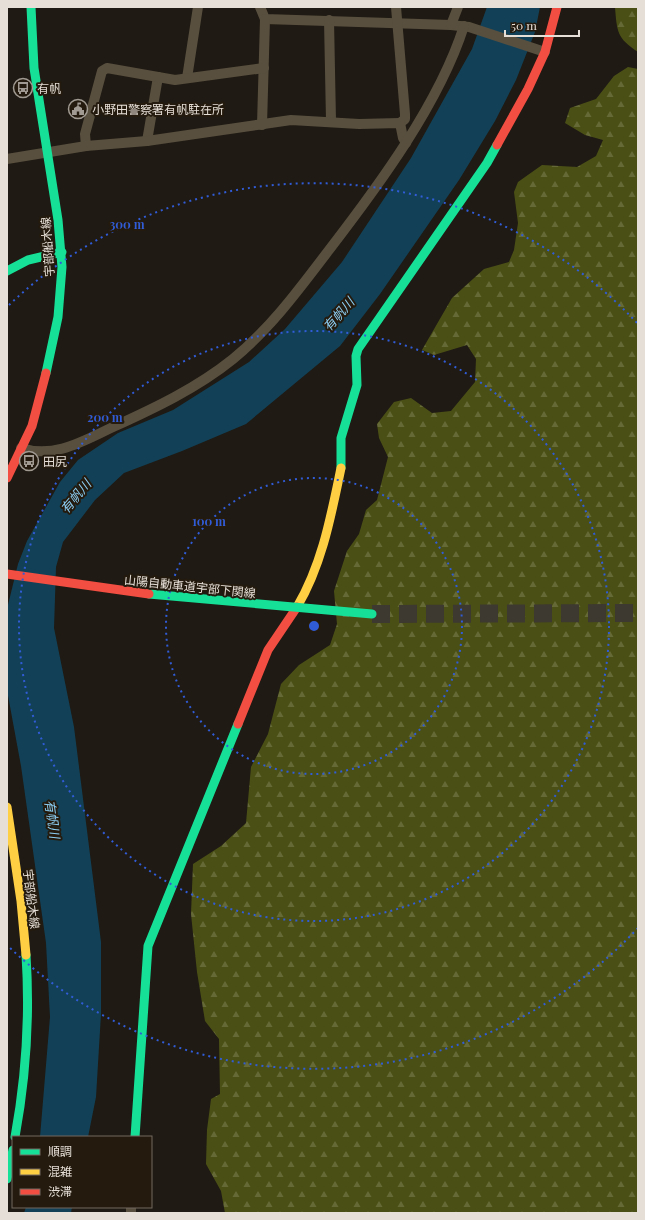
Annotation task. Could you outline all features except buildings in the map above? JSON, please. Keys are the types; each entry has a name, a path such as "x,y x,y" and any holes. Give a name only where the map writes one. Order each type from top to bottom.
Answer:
{"main road":[{"name":"宇部船木線","path":"7,478 32,425 52,354 60,303 62,252 48,152 33,68 31,7"},
{"path":"135,1136 148,946 268,650 287,624 308,589 320,556 332,513 341,467 341,438 357,384 356,356 358,349 487,163 528,89 557,7"},
{"path":"7,271 28,260 62,252"},
{"name":"山陽自動車道宇部下関線","path":"7,574 159,596 372,614"},
{"name":"宇部船木線","path":"7,807 22,912 26,959 26,1040 15,1136"},
{"path":"7,1179 12,1155"}],"street":[{"path":"188,78 198,7"},
{"path":"260,7 265,19 262,124"},
{"path":"7,159 86,146 147,141 291,120 331,121 358,124 400,123 405,119 405,114 396,7"},
{"path":"451,25 458,7"},
{"path":"265,19 398,22 451,25 466,27 542,51"},
{"path":"329,20 331,121"},
{"path":"21,448 35,452 54,451 81,441 170,400 203,381 233,358 260,334 300,289 348,226 406,142 456,50 466,27"},
{"path":"86,146 85,134 102,72 107,68 175,80 264,68"},
{"path":"147,141 158,77"},
{"path":"400,123 403,138 406,142"}],"green space":[{"path":"615,7 638,7 638,52 626,43 619,34 616,23"},
{"path":"628,67 638,69 638,1213 225,1213 221,1191 206,1164 207,1130 211,1099 220,1094 219,1039 205,1021 197,972 191,914 193,864 221,846 246,823 251,767 268,734 281,684 299,665 330,645 337,624 334,591 347,551 359,534 366,510 377,500 388,457 379,438 377,424 394,402 411,398 432,413 451,411 475,382 476,359 467,345 434,355 422,350 452,298 484,269 509,262 514,250 518,223 514,192 518,182 542,165 577,167 596,156 603,140 585,135 565,123 570,108 596,99 614,76"}],"water":[{"name":"有帆川","path":"487,7 540,7 535,32 516,80 495,121 459,180 380,294 340,346 246,424 182,451 124,473 95,500 63,542 56,567 54,628 74,727 101,942 101,1014 96,1097 88,1136 40,1136 50,1017 46,943 21,766 7,690 7,609 18,564 27,541 60,482 78,460 118,433 173,410 249,362 285,329 342,262 411,158 472,49"},
{"path":"26,1208 72,1208 71,1213 24,1213"}],"tunnel":[{"path":"372,614 638,613"}],"traffic: fast":[{"path":"31,7 34,68 58,220 62,267 58,317 46,373"},
{"path":"341,468 341,438 357,385 356,356 358,349 487,163 497,145"},
{"path":"7,271 28,260 62,252"},
{"path":"149,594 372,614"},
{"path":"135,1136 148,946 238,724"},
{"path":"15,1136 22,1092 26,1046 28,1001 26,955"},
{"path":"7,1179 12,1155"}],"traffic: slow":[{"path":"297,607 306,591 325,540 341,468"},
{"path":"7,807 21,901 26,955"}],"traffic: jam":[{"path":"497,145 528,89 545,52 557,7"},
{"path":"7,478 32,426 46,373"},
{"path":"7,574 149,594"},
{"path":"238,724 268,650 297,607"}],"place":[{"name":"有帆","path":"23,88"},
{"name":"小野田警察署有帆駐在所","path":"78,109"},
{"name":"田尻","path":"29,461"}]}
